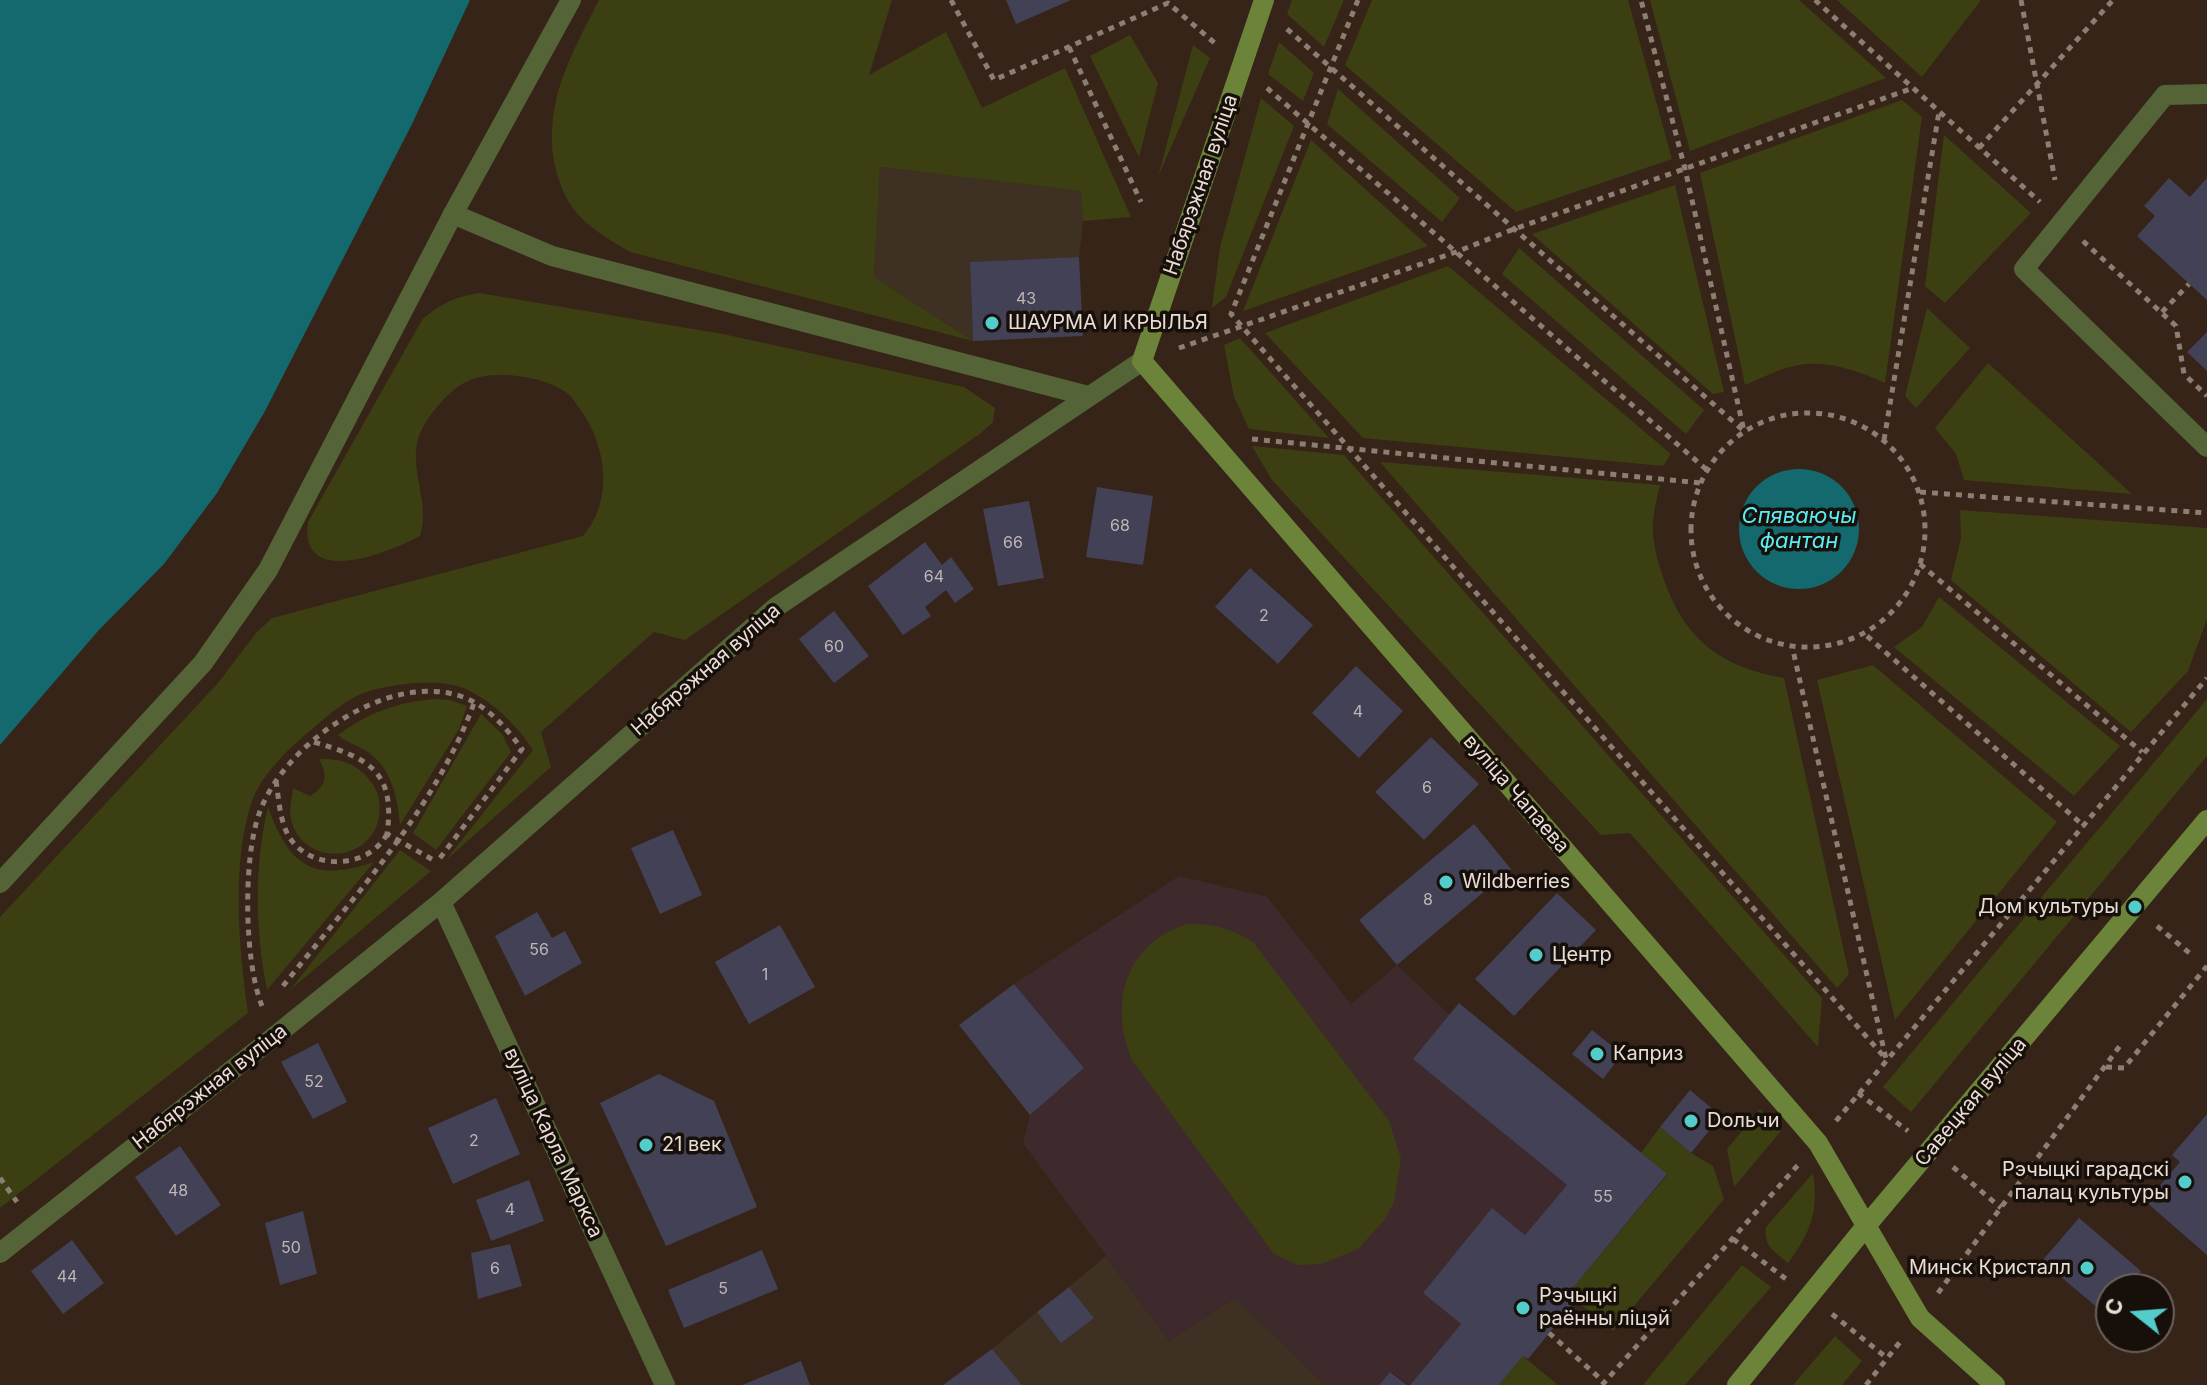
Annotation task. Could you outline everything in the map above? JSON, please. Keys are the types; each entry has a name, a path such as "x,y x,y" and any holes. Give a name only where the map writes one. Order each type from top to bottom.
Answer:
{"street":[{"path":"0,883 203,663 268,570 453,214 571,0"},
{"name":"Набярэжная вуліца","path":"0,1253 441,902 776,607 1142,361 1263,3"},
{"path":"2207,94 2165,95 2024,269 2207,447"},
{"path":"453,214 552,256 1088,396"},
{"name":"вуліца Чапаева","path":"1142,361 1818,1143 1920,1318 1995,1385"},
{"name":"Савецкая вуліца","path":"1737,1385 1866,1226 2207,820"},
{"name":"вуліца Карла Маркса","path":"441,902 665,1385"}],"path":[{"path":"951,0 994,80 1168,2 1707,470"},
{"path":"1358,0 1231,314 1886,1059"},
{"path":"1641,0 1685,169 1744,431"},
{"path":"1815,0 2176,326 2184,374 2207,396"},
{"path":"2021,0 2039,83 2062,223"},
{"path":"1979,148 2113,0"},
{"path":"1263,3 1332,68 1744,431"},
{"path":"1069,47 1141,202"},
{"path":"1142,361 1913,88"},
{"path":"1884,440 1939,112"},
{"path":"2162,312 2189,284"},
{"path":"1816,412 1840,416 1864,426 1884,440 1911,473 1920,492 1926,531 1920,564 1905,596 1867,636 1819,647 1792,646 1766,640 1742,627 1722,609 1706,587 1696,562 1691,536 1693,509 1707,470 1723,449 1744,431 1766,420 1791,413 1816,412"},
{"path":"1206,435 1701,483"},
{"path":"1920,492 2207,513"},
{"path":"1920,564 2142,752"},
{"path":"1867,636 2084,826"},
{"path":"1792,646 1886,1059"},
{"path":"1549,1333 1603,1384 1818,1143 2207,678"},
{"path":"273,999 264,1011 254,975 248,870 258,814 276,781 314,742 347,715 375,701 404,694 440,692 474,703 502,723 522,749 437,862"},
{"path":"283,987 398,840 461,738 474,703"},
{"path":"276,781 285,826 290,840 300,849 332,861 349,862 367,856 380,847 387,834 388,794 382,779 363,759 314,742"},
{"path":"387,834 467,879"},
{"path":"2135,907 2193,956"},
{"path":"2105,1066 2124,1068 2207,966"},
{"path":"1866,1385 1920,1318 2122,1043"}],"shaded area":[{"path":"880,167 1082,191 1079,257 970,262 973,341 874,277"},
{"path":"1179,876 1267,897 1351,1004 1397,965 1450,1015 1414,1059 1567,1185 1525,1235 1492,1209 1423,1293 1461,1324 1410,1385 1391,1372 1379,1385 1326,1385 1235,1298 1169,1341 1023,1143 1030,1115 1084,1068 1014,984"},
{"path":"1106,1256 1169,1341 1235,1298 1326,1385 1022,1385 992,1349 1037,1312 1093,1317 1069,1287"}],"green space":[{"path":"599,0 892,0 869,75 946,32 982,108 1065,68 1131,217 1083,221 1081,191 880,167 874,277 973,341 630,252 578,214 563,191 554,162 552,139 557,97 570,58"},
{"path":"1292,0 1344,0 1324,47 1287,14"},
{"path":"1372,0 1628,0 1672,159 1516,212 1345,65"},
{"path":"1650,0 1799,0 1886,78 1690,151"},
{"path":"1837,0 1981,0 1922,77"},
{"path":"1130,35 1158,83 1139,157 1090,56"},
{"path":"1279,42 1314,73 1303,101 1268,74"},
{"path":"1193,45 1210,58 1158,177"},
{"path":"1338,89 1460,198 1442,222 1327,124"},
{"path":"1261,98 1294,126 1226,297 1212,308 1220,247"},
{"path":"1902,100 1922,117 1885,383 1843,368 1810,364 1785,368 1745,385 1700,173"},
{"path":"1944,135 2031,213 1945,303 1925,286"},
{"path":"1311,140 1428,246 1243,311"},
{"path":"1675,185 1724,392 1713,394 1532,234"},
{"path":"1519,248 1704,410 1686,434 1502,274"},
{"path":"1448,266 1671,454 1663,466 1363,438 1265,333"},
{"path":"479,293 723,334 964,387 995,408 993,422 685,640 654,632 541,732 551,767 446,860 533,750 519,731 504,715 476,695 455,685 442,683 412,683 369,691 330,714 274,765 252,801 245,825 239,906 248,1013 0,1208 0,917 218,683 256,633 272,618 583,536 593,522 599,507 603,474 597,442 582,412 569,395 546,382 519,376 491,375 468,381 455,389 422,429 416,455 423,510 420,536 368,557 349,560 331,560 317,555 309,543 308,522 422,320 448,302"},
{"path":"1927,308 1970,348 1916,408 1905,396"},
{"path":"1240,338 1329,438 1249,429 1234,397 1224,345"},
{"path":"1988,363 2132,494 1964,480 1956,454 1935,428"},
{"path":"1252,446 1344,455 1822,998 1818,1047 1630,833 1601,835 1272,480"},
{"path":"1380,462 1660,485 1653,522 1654,543 1663,577 1682,617 1707,647 1723,658 1761,673 1784,678 1849,974 1837,988"},
{"path":"1960,510 2207,528 2207,619 2188,671 2131,732 1951,580 1961,538"},
{"path":"1939,597 2120,746 2074,796 1894,647 1922,627"},
{"path":"1873,665 2057,822 1895,1020 1817,680"},
{"path":"434,699 467,706 459,729 400,825 392,784 382,765 375,757 338,735 383,710"},
{"path":"2207,699 2207,756 1911,1112 1883,1087"},
{"path":"481,714 502,734 511,752 436,850 413,833"},
{"path":"319,759 342,761 355,767 367,776 378,795 379,818 372,834 362,845 349,852 320,852 307,845 297,834 291,819 293,788 310,796 323,784 325,775"},
{"path":"268,807 285,843 306,864 335,871 374,862 267,990 260,944 258,875"},
{"path":"400,850 431,871 290,990"},
{"path":"1187,924 1221,927 1253,942 1389,1121 1401,1159 1394,1202 1385,1219 1358,1249 1321,1264 1298,1265 1274,1254 1132,1060 1122,1018 1128,978 1136,961 1149,946 1166,933"},
{"path":"1760,1109 1781,1131 1734,1187 1727,1149"},
{"path":"1660,1127 1691,1153 1713,1166 1724,1199 1613,1331 1568,1294 1667,1175 1641,1153"},
{"path":"1813,1173 1815,1199 1811,1221 1788,1263 1768,1244 1766,1227"},
{"path":"1742,1265 1771,1287 1685,1385 1643,1385"},
{"path":"1835,1336 1862,1361 1842,1385 1793,1385"},
{"path":"1523,1356 1558,1385 1499,1385"}],"water":[{"path":"0,0 470,0 412,124 265,411 217,493 164,564 98,631 0,745"},
{"name":"Спяваючы фантан","path":"1799,469 1822,474 1841,487 1854,506 1859,529 1854,552 1841,571 1822,584 1799,589 1776,584 1757,571 1744,552 1739,529 1744,506 1757,487 1776,474"}],"building":[{"path":"1006,0 1071,0 1016,24"},
{"path":"2169,178 2190,197 2207,178 2207,300 2137,236 2155,216 2144,206"},
{"path":"1079,257 1083,336 973,341 970,262"},
{"path":"2207,332 2207,371 2187,352"},
{"path":"1097,487 1153,496 1143,565 1086,557"},
{"path":"1029,501 1044,578 998,586 983,509"},
{"path":"925,542 942,565 951,557 974,589 955,603 946,590 925,607 931,616 903,635 868,586"},
{"path":"1250,568 1313,625 1278,664 1215,607"},
{"path":"834,611 869,656 834,683 799,639"},
{"path":"1356,666 1403,711 1359,758 1312,713"},
{"path":"1431,737 1479,784 1424,840 1375,792"},
{"path":"1474,824 1511,869 1397,965 1359,920"},
{"path":"673,830 702,895 660,914 631,848"},
{"name":"Центр","path":"1557,893 1596,930 1514,1016 1475,979"},
{"path":"537,912 552,938 565,931 582,963 525,996 495,936"},
{"path":"780,925 815,987 749,1024 715,962"},
{"path":"1014,984 1084,1068 1030,1115 959,1025"},
{"path":"1459,1003 1667,1174 1568,1294 1576,1300 1528,1359 1523,1356 1499,1385 1410,1385 1461,1324 1423,1293 1492,1208 1525,1235 1567,1185 1413,1059"},
{"name":"Каприз","path":"1592,1030 1622,1054 1603,1079 1572,1054"},
{"path":"318,1043 347,1102 313,1119 281,1062"},
{"path":"659,1074 714,1101 757,1207 666,1246 600,1103"},
{"name":"Doльчи","path":"1690,1090 1721,1116 1691,1153 1660,1127"},
{"path":"496,1098 520,1154 453,1184 428,1128"},
{"name":"Рэчыцкі гарадскі палац культуры","path":"2207,1114 2207,1255 2146,1202 2180,1162 2172,1155"},
{"path":"180,1146 221,1205 176,1236 135,1177"},
{"path":"529,1180 544,1221 491,1241 476,1200"},
{"path":"303,1211 317,1274 280,1285 265,1223"},
{"path":"2079,1218 2141,1271 2095,1273 2095,1306 2042,1261"},
{"path":"72,1240 104,1283 63,1314 31,1271"},
{"path":"510,1244 522,1286 478,1299 471,1253"},
{"path":"762,1250 778,1289 684,1328 668,1290"},
{"path":"1069,1287 1094,1318 1061,1343 1037,1312"},
{"path":"992,1349 1022,1385 943,1385"},
{"path":"801,1361 810,1385 742,1385"},
{"path":"1390,1372 1407,1385 1379,1385"}],"place":[{"name":"ШАУРМА И КРЫЛЬЯ","path":"992,323"},
{"name":"Wildberries","path":"1446,882"},
{"name":"Дом культуры","path":"2135,907"},
{"name":"Центр","path":"1536,955"},
{"name":"Каприз","path":"1597,1054"},
{"name":"Doльчи","path":"1691,1121"},
{"name":"21 век","path":"646,1145"},
{"name":"Рэчыцкі гарадскі палац культуры","path":"2185,1182"},
{"name":"Минск Кристалл","path":"2087,1268"},
{"name":"Рэчыцкі раённы ліцэй","path":"1523,1308"}]}
